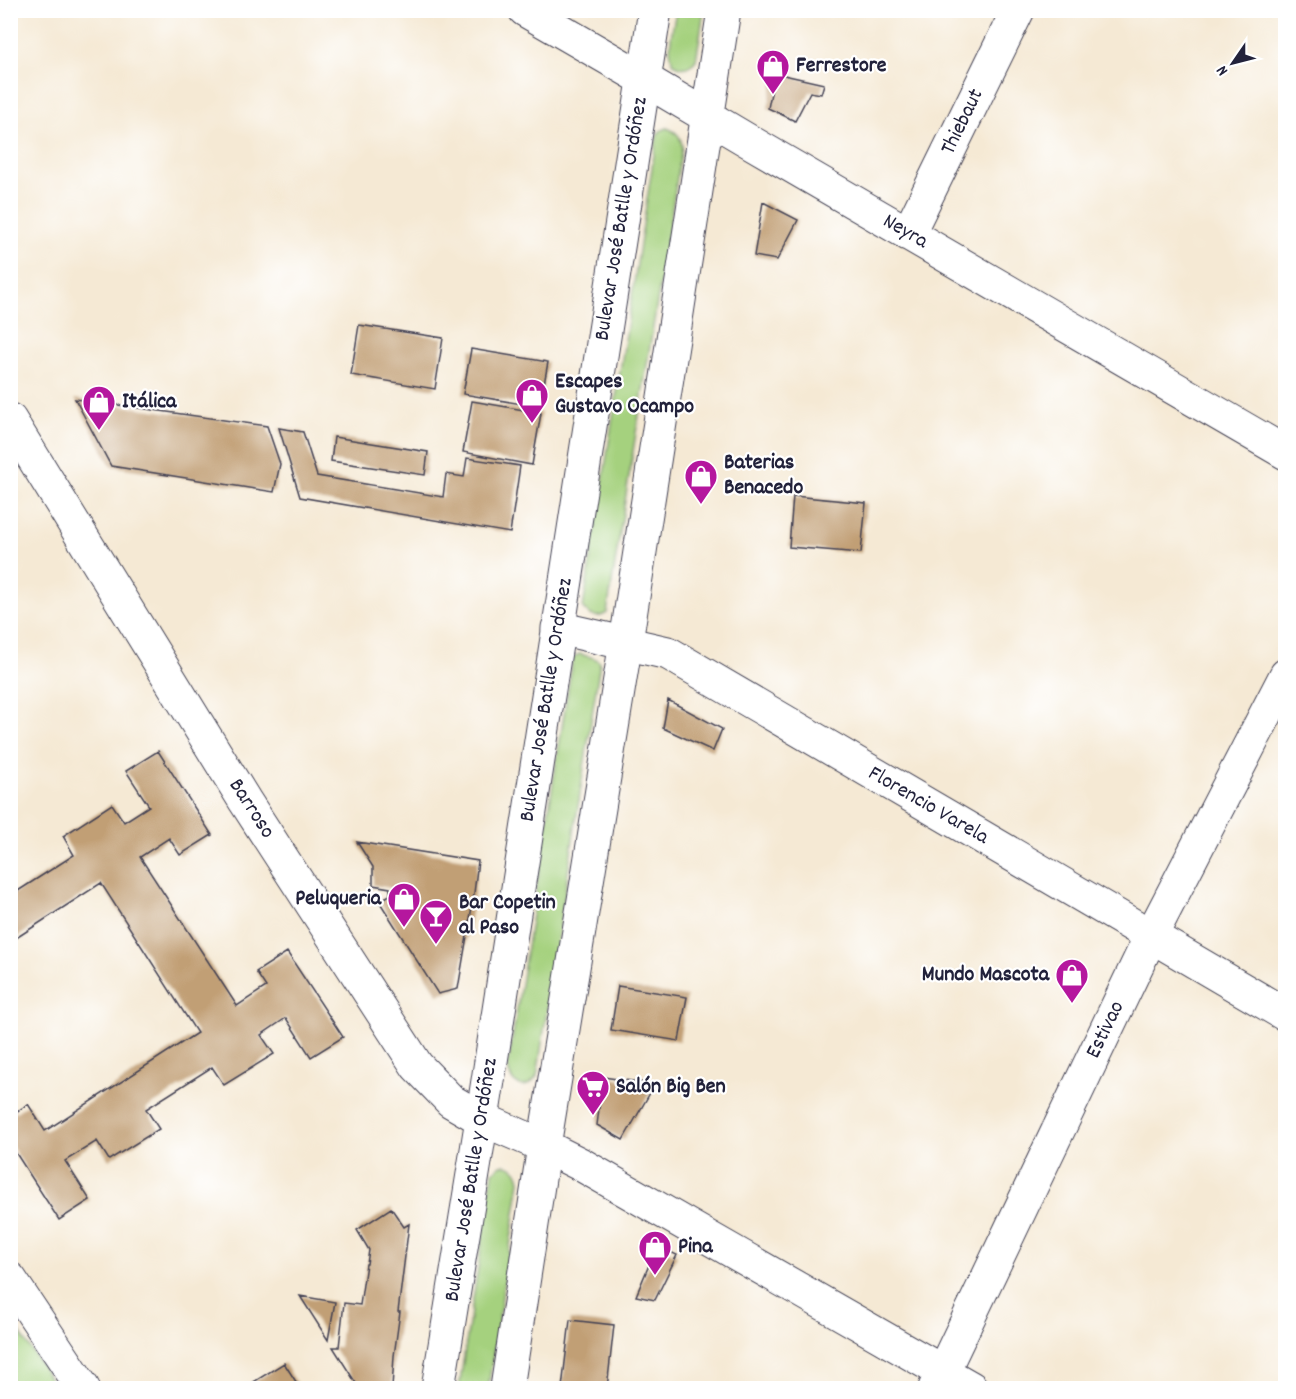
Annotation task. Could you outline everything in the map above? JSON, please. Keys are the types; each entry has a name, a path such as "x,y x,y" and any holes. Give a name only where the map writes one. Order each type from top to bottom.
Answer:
{"street":[{"name":"Neyra","path":"525,10 1286,453"},
{"name":"Bulevar José Batlle y Ordóñez","path":"438,1389 655,10"},
{"path":"507,1389 724,10"},
{"name":"Thiebaut","path":"908,234 1018,10"},
{"name":"Barroso","path":"10,420 245,801 417,1066 451,1101 482,1119 544,1146 592,1171 939,1380 971,1389"},
{"name":"Florencio Varela","path":"558,628 668,653 1286,1015"},
{"name":"Estivao","path":"939,1380 1151,936 1286,675"},
{"path":"10,1279 83,1389"}],"green space":[{"path":"676,11 704,11 696,60 685,67 675,64 670,51"},
{"path":"667,128 678,135 682,147 607,613 594,616 583,608 657,136 660,131"},
{"path":"579,654 600,662 537,1076 533,1082 523,1086 511,1078 508,1066 573,658"},
{"path":"501,1165 514,1168 520,1181 488,1388 459,1388 493,1172"},
{"path":"11,1319 56,1388 11,1388"}],"building":[{"path":"775,73 824,84 821,94 810,92 795,121 768,108"},
{"path":"763,202 798,220 777,260 754,256"},
{"path":"359,325 443,338 435,389 351,375"},
{"path":"471,349 548,362 540,407 463,394"},
{"path":"75,399 267,426 280,464 274,492 111,466"},
{"path":"472,401 541,413 532,465 463,452"},
{"path":"279,428 303,432 317,476 443,497 446,474 464,477 467,458 520,466 510,533 300,497"},
{"path":"334,437 428,452 425,475 331,461"},
{"path":"793,496 866,503 861,553 789,547"},
{"path":"668,700 722,729 713,751 663,728"},
{"path":"158,751 212,835 180,855 169,838 140,857 237,1006 266,987 256,972 287,952 343,1037 311,1057 286,1018 261,1035 274,1054 224,1085 212,1067 146,1109 159,1129 109,1160 97,1141 65,1161 90,1200 59,1220 10,1144 10,1103 16,1112 28,1104 45,1131 197,1033 101,883 10,942 10,896 74,855 63,836 112,804 124,822 149,806 126,771"},
{"path":"357,842 478,861 458,989 438,994 379,901 390,895 390,888 373,885 373,867"},
{"path":"618,986 687,997 679,1041 611,1030"},
{"path":"603,1077 652,1084 650,1093 623,1140 597,1125"},
{"path":"391,1208 404,1227 409,1224 398,1312 400,1312 392,1388 359,1388 333,1347 339,1347 344,1303 360,1305 369,1250 357,1230"},
{"name":"Pina","path":"657,1246 677,1255 655,1300 636,1296"},
{"path":"300,1296 335,1302 328,1340"},
{"path":"570,1320 614,1325 607,1388 562,1388"},
{"path":"284,1363 300,1388 244,1388"}],"place":[{"name":"Ferrestore","path":"773,95"},
{"name":"Escapes Gustavo Ocampo","path":"532,424"},
{"name":"Itálica","path":"99,431"},
{"name":"Baterias Benacedo","path":"701,505"},
{"name":"Peluqueria","path":"404,928"},
{"name":"Bar Copetin al Paso","path":"436,945"},
{"name":"Mundo Mascota","path":"1072,1004"},
{"name":"Salón Big Ben","path":"593,1116"},
{"name":"Pina","path":"655,1276"}]}
